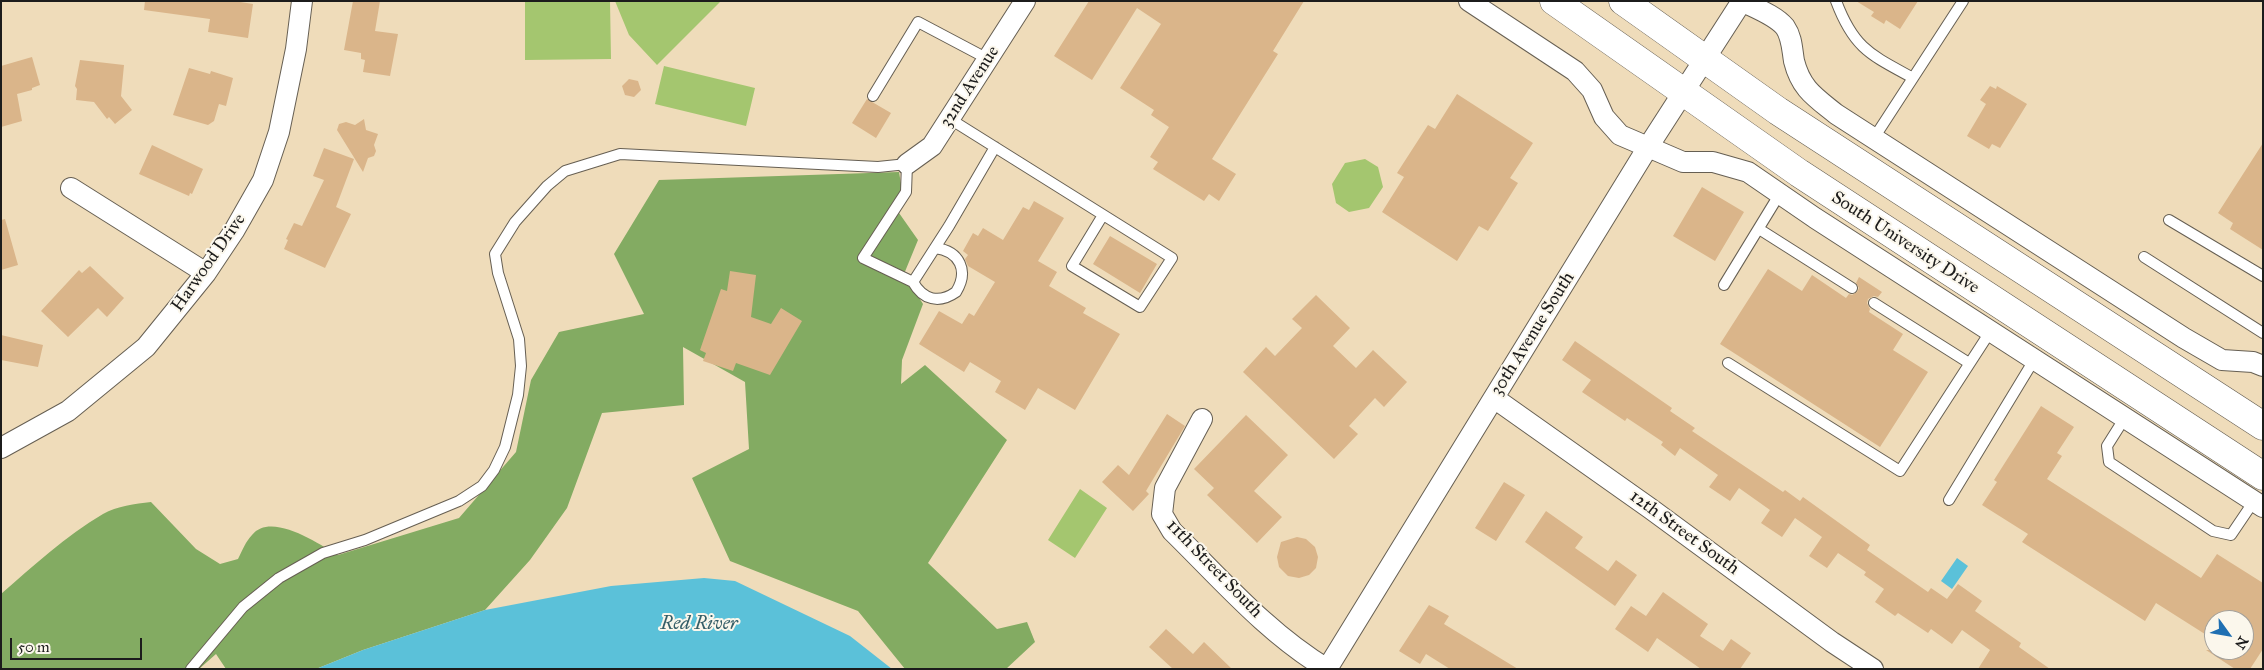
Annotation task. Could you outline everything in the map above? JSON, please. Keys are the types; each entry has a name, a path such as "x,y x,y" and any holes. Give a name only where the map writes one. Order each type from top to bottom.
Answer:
{"main road":[{"name":"South University Drive","path":"1554,1 1799,173 2263,476"},
{"path":"1624,1 1778,111 2119,335 2263,426"},
{"path":"2098,369 2132,370 2239,439 2255,438 2263,430"}],"street":[{"name":"Harwood Drive","path":"1,448 68,410 146,347 206,273 234,232 262,180 279,132 296,49 302,1"},
{"name":"32nd Avenue","path":"906,164 932,146 1025,1"},
{"path":"1469,1 1575,72 1592,90 1604,117 1620,135 1683,162 1713,162 1748,172 1779,195 2258,504"},
{"path":"1742,1 1777,20 1786,28 1791,42 1794,62 1806,91 1874,138 2114,293 2222,360 2253,362 2263,366"},
{"name":"30th Avenue South","path":"1327,669 1648,147 1742,1"},
{"path":"71,188 206,273"},
{"name":"12th Street South","path":"1494,398 1651,509 1832,642 1873,669"},
{"name":"11th Street South","path":"1202,419 1165,488 1162,514 1172,531 1306,664 1327,669"}],"lane":[{"path":"1836,1 1845,25 1855,39 1874,57 1913,78"},
{"path":"1874,138 1963,1"},
{"path":"873,96 918,22 988,60"},
{"path":"950,119 1172,258 1140,307 1072,266 1103,216"},
{"path":"913,282 995,147"},
{"path":"191,669 243,607 279,578 323,553 365,540 459,501 482,486 494,470 505,447 518,395 521,366 519,339 498,273 495,254 515,222 547,186 565,171 620,154 878,167 906,164 906,192 863,258 913,282 917,290 932,299 940,299 956,292 963,276 958,259 952,253 935,248"},
{"path":"1724,285 1779,195"},
{"path":"2169,220 2263,276"},
{"path":"1759,228 1852,288"},
{"path":"2144,257 2263,333"},
{"path":"1874,303 1969,363"},
{"path":"1728,363 1900,470 1990,332"},
{"path":"1949,500 2034,360"},
{"path":"2124,419 2107,446 2109,462 2213,531 2231,535 2258,504"}],"green space":[{"path":"525,1 610,1 611,59 525,60"},
{"path":"615,1 721,1 657,65 629,35"},
{"path":"664,66 755,88 746,126 655,104"},
{"path":"1365,159 1378,167 1383,187 1369,208 1349,212 1336,203 1332,184 1345,163"},
{"path":"899,172 902,190 892,203 918,240 904,274 923,304 902,360 901,384 925,365 1007,440 928,563 997,629 1027,622 1035,642 1006,669 905,669 858,611 730,561 692,478 749,449 745,382 683,347 684,405 602,413 567,508 530,560 485,610 363,650 316,669 226,669 216,654 199,669 1,669 1,594 63,542 89,523 114,509 151,502 196,549 220,564 238,559 252,535 260,529 271,526 295,532 338,555 459,518 516,452 531,380 559,332 644,314 614,254 659,180"},
{"path":"1080,489 1107,508 1075,558 1048,540"}],"water":[{"path":"1957,558 1968,566 1952,589 1941,581"},
{"name":"Red River","path":"704,578 735,581 850,636 892,669 316,669 363,650 485,610 611,586"}],"building":[{"path":"145,1 234,1 253,4 248,38 208,32 210,19 144,10"},
{"path":"353,1 380,1 375,31 398,34 390,76 363,72 365,60 361,59 361,53 344,50"},
{"path":"1089,1 1304,1 1273,51 1278,54 1212,159 1236,174 1219,201 1209,194 1204,201 1153,169 1158,162 1150,157 1169,127 1151,115 1154,110 1120,88 1161,24 1137,8 1092,80 1054,56"},
{"path":"1856,1 1918,1 1900,29 1886,20 1884,24 1871,16 1874,12"},
{"path":"32,57 40,85 32,88 32,90 17,94 22,121 1,127 1,66"},
{"path":"80,60 124,65 121,96 132,110 115,124 109,117 107,119 94,102 76,100 77,89 75,86"},
{"path":"189,68 210,74 211,71 233,78 226,106 219,104 214,121 208,125 173,115"},
{"path":"629,79 638,81 641,90 634,97 625,95 622,86"},
{"path":"1990,86 1996,89 1997,86 2027,104 2000,148 1992,144 1989,149 1967,136 1986,104 1980,100"},
{"path":"1457,94 1533,143 1510,178 1518,183 1488,231 1479,226 1457,261 1382,212 1404,177 1397,173 1428,125 1435,129"},
{"path":"867,99 891,113 876,138 852,123"},
{"path":"364,119 366,130 378,134 374,145 376,151 374,156 368,158 363,172 337,130 339,124 346,122 355,125"},
{"path":"2263,143 2263,250 2230,229 2233,223 2218,213"},
{"path":"152,145 203,169 192,194 190,193 189,196 139,174"},
{"path":"324,148 354,159 336,207 351,214 325,268 284,249 288,240 286,239 294,223 302,226 324,180 313,176"},
{"path":"1702,187 1744,212 1715,261 1673,236"},
{"path":"1034,201 1064,218 1038,261 1057,272 1049,286 1086,308 1083,313 1120,334 1075,410 1038,388 1025,410 995,392 1001,381 970,362 964,372 919,344 939,311 962,324 969,313 974,316 995,282 968,266 965,259 968,255 963,251 973,233 978,236 983,228 1003,240 1023,207 1029,210"},
{"path":"5,219 18,265 1,270 1,220"},
{"path":"1110,236 1157,264 1140,293 1093,264"},
{"path":"90,266 124,298 107,317 98,308 68,337 41,311 79,270 82,273"},
{"path":"1768,269 1802,291 1812,275 1846,298 1849,294 1852,295 1857,292 1859,288 1856,283 1859,277 1882,292 1878,297 1874,296 1868,299 1869,312 1903,334 1893,350 1928,372 1880,447 1720,344"},
{"path":"730,271 756,275 751,317 771,324 781,308 802,321 770,375 736,363 733,371 703,361 706,353 700,350 721,289 727,291"},
{"path":"1316,295 1350,328 1333,346 1356,368 1373,350 1407,382 1384,407 1375,398 1349,426 1358,434 1334,459 1243,372 1266,347 1275,356 1302,328 1292,319"},
{"path":"1,335 43,345 38,367 1,360"},
{"path":"1575,341 1672,408 1670,411 1695,428 1692,431 1783,492 1785,490 1800,501 1803,497 1870,545 1867,550 1928,592 1931,588 1947,599 1958,584 1982,601 1975,611 2021,643 2019,647 2050,669 1978,669 1990,650 1962,630 1952,644 1931,629 1928,633 1898,613 1895,616 1875,602 1884,589 1864,575 1866,572 1838,553 1827,568 1809,556 1822,537 1795,518 1782,537 1761,523 1770,510 1739,488 1730,501 1709,487 1718,475 1680,448 1675,456 1661,445 1663,442 1627,418 1625,421 1582,392 1591,380 1562,360"},
{"path":"2041,406 2074,427 2057,453 2062,456 2047,479 2201,578 2217,554 2263,583 2263,649 2250,669 2235,669 2221,660 2254,660 2254,610 2204,610 2204,633 2156,603 2145,621 2022,542 2028,534 1982,505 1997,482 1994,480"},
{"path":"1167,414 1185,426 1146,491 1149,494 1133,511 1102,482 1118,465 1129,475"},
{"path":"1246,415 1288,455 1254,491 1282,517 1257,543 1207,495 1214,488 1194,469"},
{"path":"1504,482 1525,495 1496,541 1475,528"},
{"path":"1546,511 1583,537 1575,548 1608,571 1616,560 1637,575 1615,606 1525,542"},
{"path":"1297,537 1306,539 1315,547 1318,557 1316,568 1309,575 1299,578 1288,576 1279,567 1277,557 1281,542"},
{"path":"1663,592 1708,624 1700,636 1723,651 1731,639 1751,653 1740,669 1701,669 1657,638 1648,652 1615,629 1631,606 1646,616"},
{"path":"1429,605 1449,616 1444,624 1518,669 1450,669 1426,654 1420,664 1399,651"},
{"path":"1166,629 1193,654 1204,642 1232,669 1173,669 1149,647"}]}
